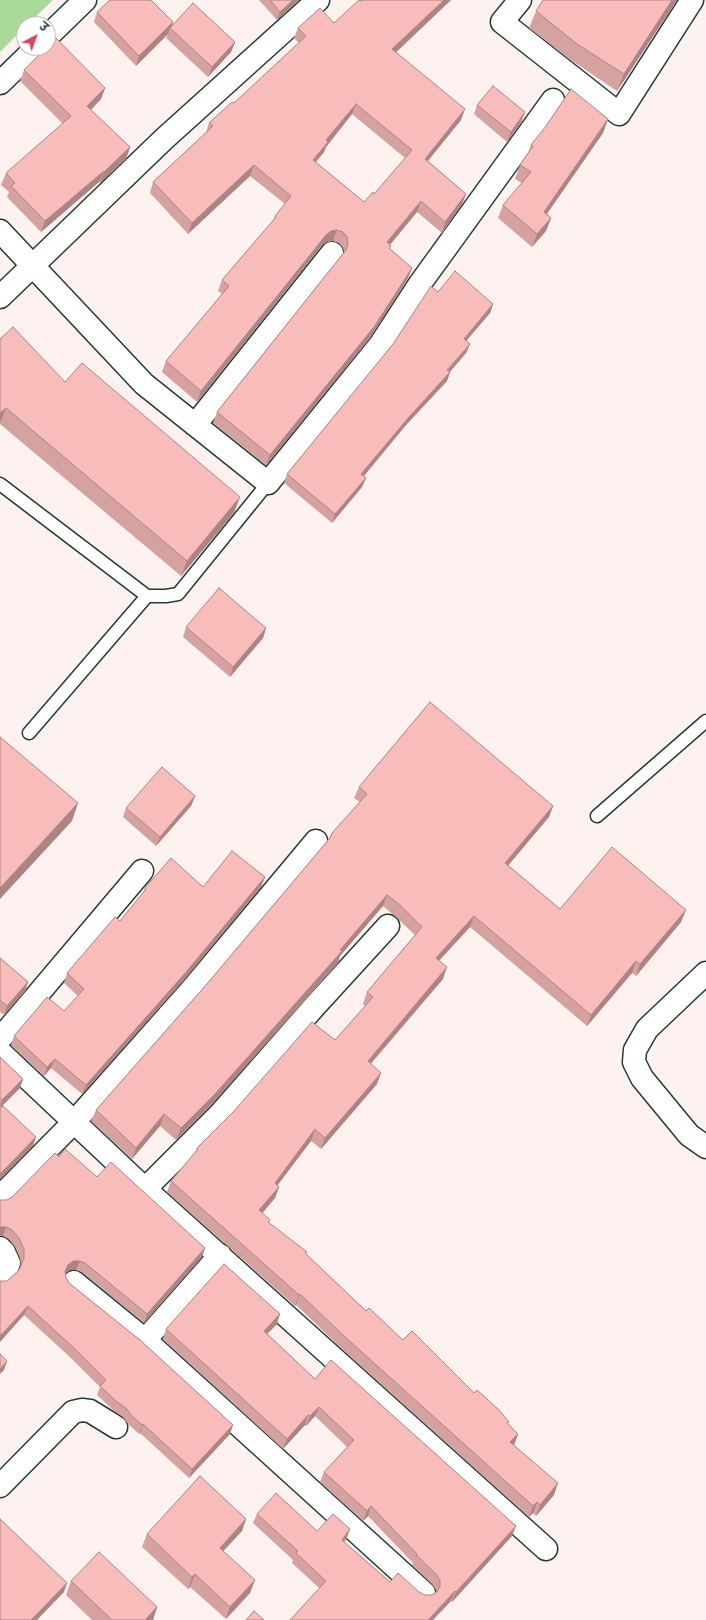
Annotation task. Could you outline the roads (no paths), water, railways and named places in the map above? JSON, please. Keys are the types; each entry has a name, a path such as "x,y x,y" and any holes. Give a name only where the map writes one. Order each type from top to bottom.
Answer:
{"street":[{"path":"56,28 85,0"},
{"path":"0,297 164,139 318,0"},
{"path":"520,0 502,22 619,114 692,0"},
{"path":"0,83 28,56"},
{"path":"0,231 144,384 268,483 380,345 419,285 553,100"},
{"path":"195,425 332,253"},
{"path":"0,1197 75,1121 194,988 316,841"},
{"path":"0,1039 142,871"},
{"path":"145,1189 220,1114 314,1007 388,926"},
{"path":"706,973 647,1029 635,1050 634,1062 642,1078 689,1135 706,1147"},
{"path":"0,1052 75,1121 145,1189 546,1549"},
{"path":"0,1248 4,1252 9,1263 6,1272 0,1278"},
{"path":"145,1340 220,1255"},
{"path":"74,1282 145,1340 424,1594"},
{"path":"0,1486 73,1412 82,1410 90,1411 116,1427"}],"lane":[{"path":"0,484 147,596 166,596 178,594 268,483"},
{"path":"29,733 147,596"},
{"path":"597,816 706,721"}]}
